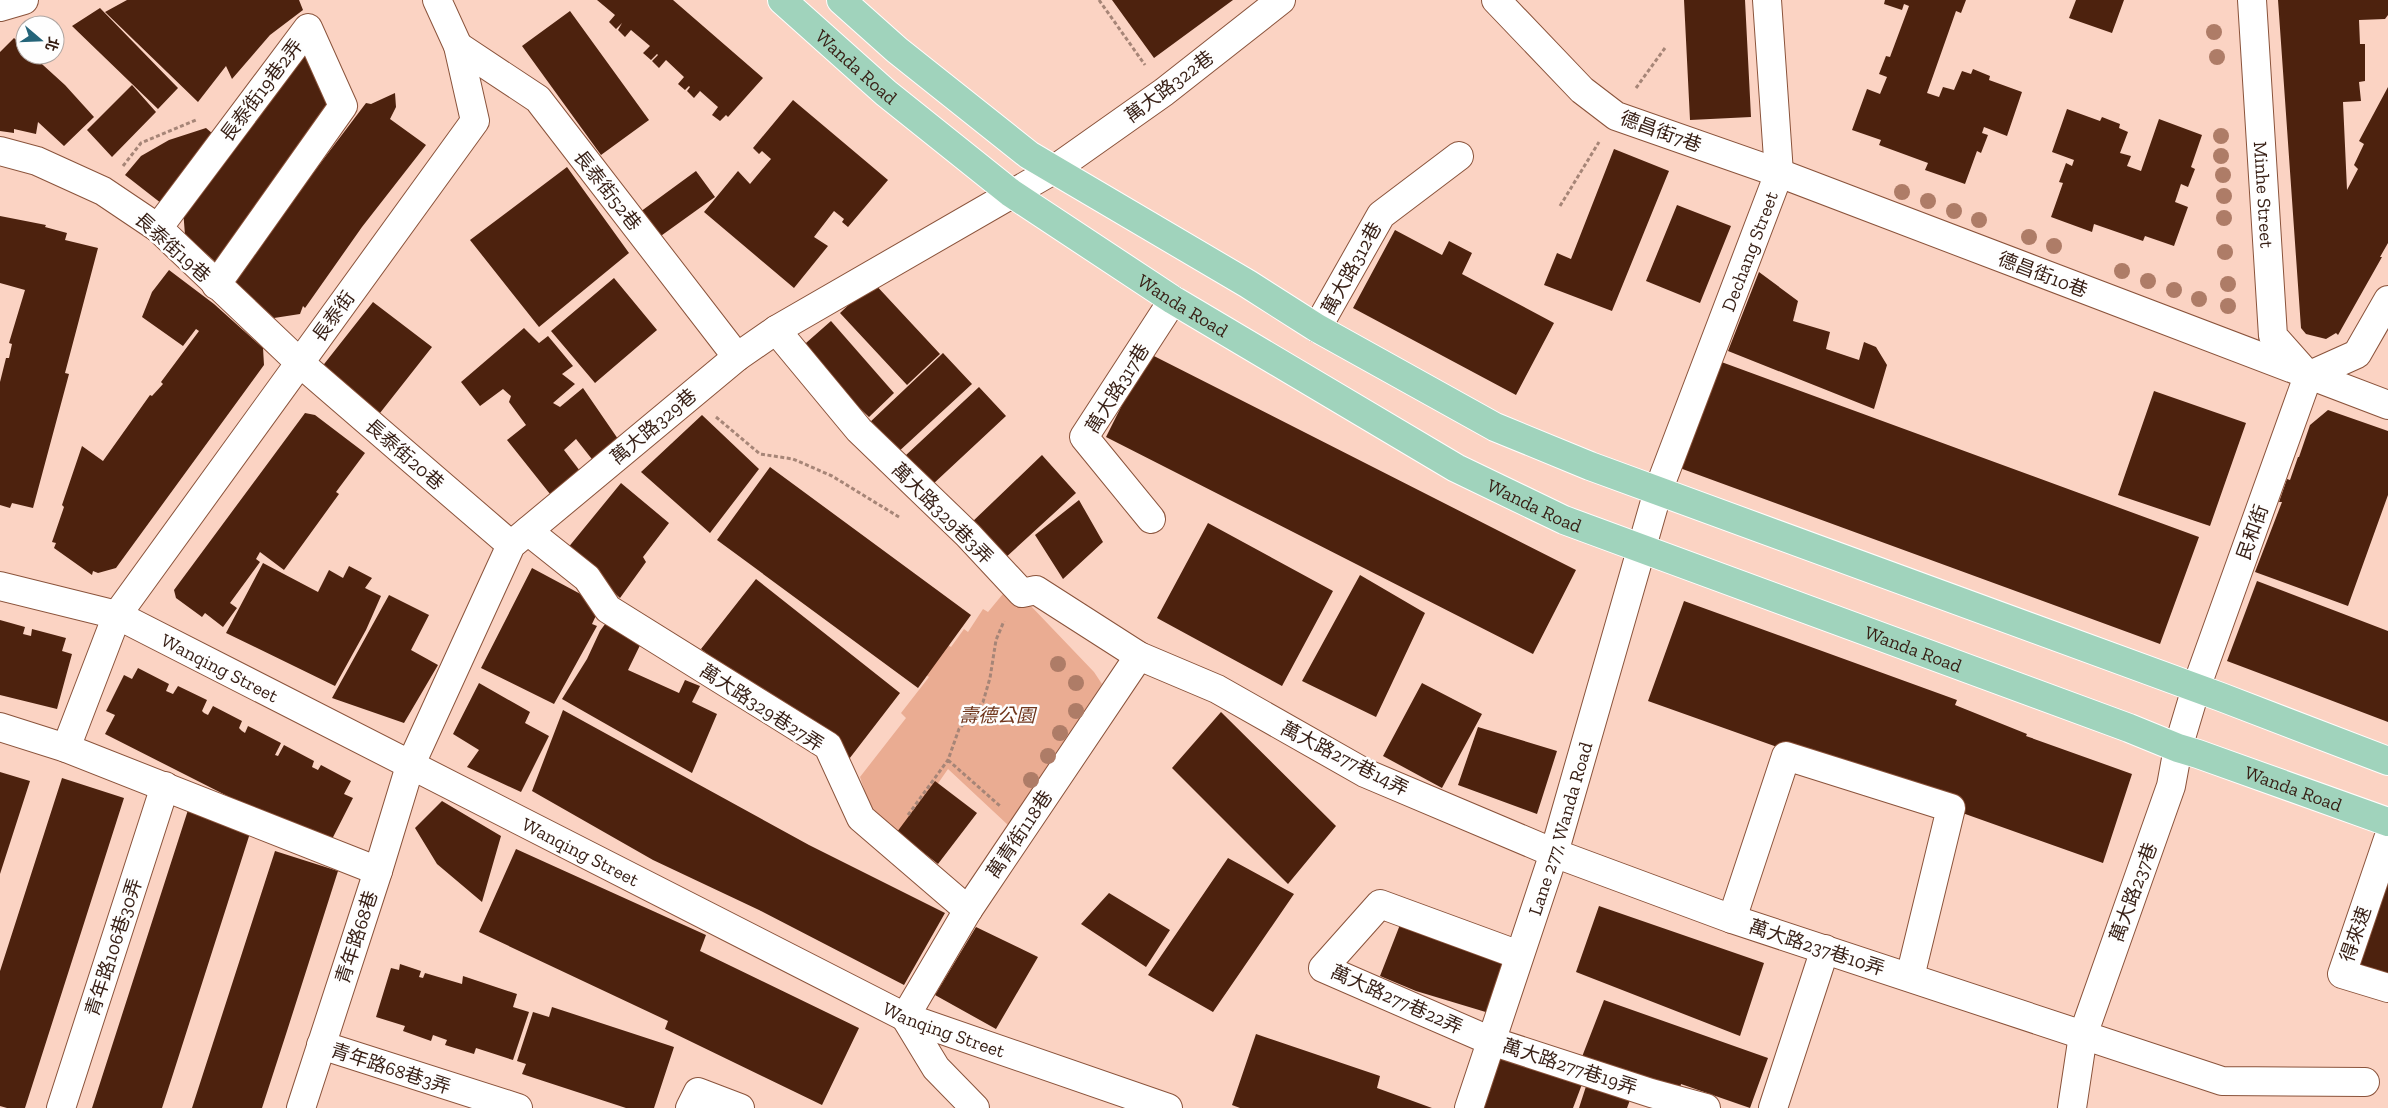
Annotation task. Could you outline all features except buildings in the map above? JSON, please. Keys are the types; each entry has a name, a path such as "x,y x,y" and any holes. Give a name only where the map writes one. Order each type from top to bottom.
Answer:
{"main road":[{"name":"Wanda Road","path":"782,0 886,93 1011,193 1173,300 1456,468 1564,520 2129,728 2178,748 2388,822"},
{"name":"Wanda Road","path":"841,0 897,50 1029,155 1248,284 1318,328 1495,427 1590,466 2196,688 2388,762"}],"street":[{"path":"0,7 24,0"},
{"name":"長泰街","path":"66,748 117,616 475,121 458,46 437,0"},
{"name":"萬大路322巷","path":"1011,193 1055,170 1164,92 1282,0"},
{"name":"德昌街7巷","path":"1496,0 1582,90 1616,116 1778,173"},
{"name":"Dechang Street","path":"1642,548 1658,491 1778,173 1767,0"},
{"name":"Minhe Street","path":"2252,0 2273,336 2308,376"},
{"name":"長泰街19巷2弄","path":"158,228 308,28 343,106 216,285"},
{"name":"長泰街52巷","path":"458,46 538,99 737,357"},
{"name":"長泰街19巷","path":"0,151 37,161 103,191 158,228 216,285 300,362"},
{"name":"萬大路312巷","path":"1318,328 1381,215 1459,156"},
{"name":"德昌街10巷","path":"1778,173 2388,405"},
{"name":"萬大路329巷","path":"410,766 519,538 737,357 776,330 1011,193"},
{"name":"萬大路317巷","path":"1152,518 1084,437 1173,300"},
{"path":"2308,376 2357,354 2388,300"},
{"name":"萬大路329巷3弄","path":"776,330 859,430 968,535 1022,593"},
{"name":"長泰街20巷","path":"300,362 519,538"},
{"name":"民和街","path":"2178,748 2196,688 2308,376"},
{"name":"萬大路329巷27弄","path":"519,538 587,578 608,609 828,746 861,818 968,910"},
{"name":"Lane 277, Wanda Road","path":"1469,1108 1554,854 1642,548"},
{"name":"Wanqing Street","path":"0,586 117,616 905,1016 1168,1108"},
{"path":"1022,593 1036,590 1139,656"},
{"name":"萬大路277巷14弄","path":"1139,656 1217,689 1365,774 1554,854"},
{"name":"萬青街118巷","path":"905,1016 968,910 1139,656"},
{"path":"0,728 66,748 378,871"},
{"name":"萬大路237巷","path":"2072,1108 2083,1034 2171,786 2178,748"},
{"path":"1732,919 1786,756 1951,808 1910,978"},
{"name":"青年路68巷","path":"301,1108 410,766"},
{"name":"青年路106巷30弄","path":"61,1108 165,786"},
{"name":"得來速","path":"2387,846 2342,974 2388,988"},
{"name":"萬大路237巷10弄","path":"1554,854 1732,919 2222,1081 2365,1082"},
{"name":"萬大路277巷22弄","path":"1491,1040 1323,968 1380,904 1519,955"},
{"path":"1773,1108 1825,949"},
{"path":"905,1016 936,1068 975,1108"},
{"name":"萬大路277巷19弄","path":"1491,1040 1651,1093 1706,1108"},
{"name":"青年路68巷3弄","path":"321,1045 518,1108"},
{"path":"690,1108 698,1092 740,1108"}],"path":[{"path":"1099,0 1164,92"},
{"path":"1560,206 1616,116 1665,48"},
{"path":"103,191 141,143 199,119"},
{"path":"690,395 760,454 793,459 832,476 905,521"},
{"path":"889,841 948,760 959,729 983,702 990,678 996,640 1003,623 1022,593"},
{"path":"948,760 1024,827"}],"green space":[{"name":"壽德公園","path":"1007,589 1028,603 1094,672 1102,684 1008,825 948,769 900,838 872,813 860,777 906,718 901,713 929,677 920,671 948,645 951,647 964,629 968,632 983,609 988,612"}]}
